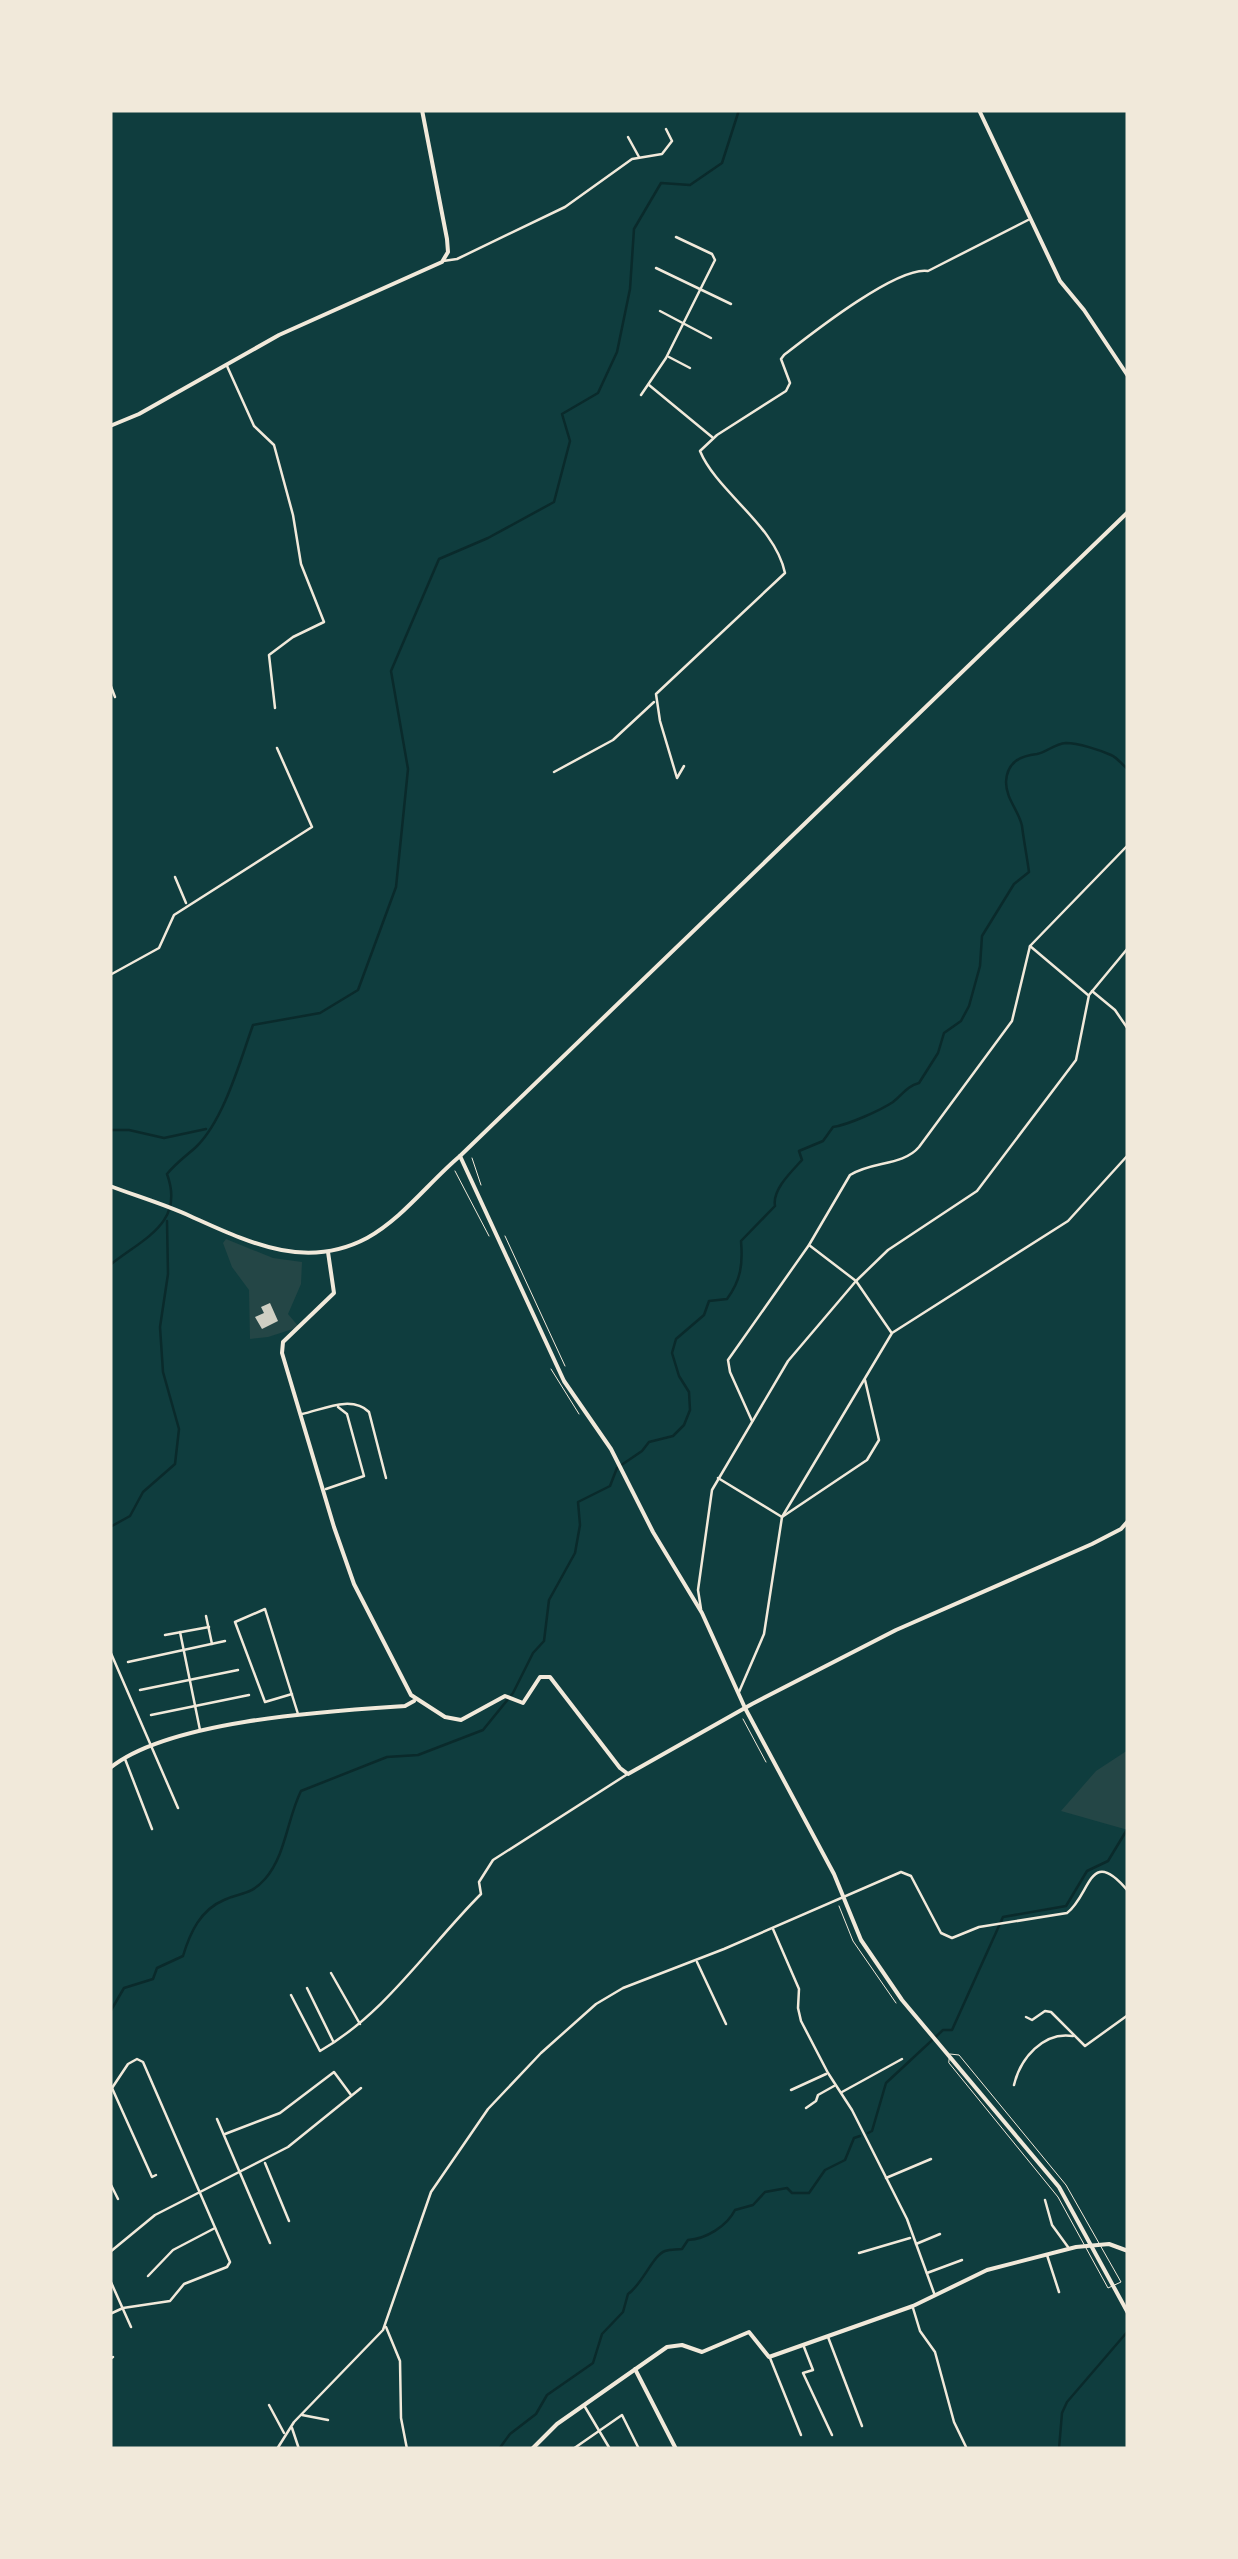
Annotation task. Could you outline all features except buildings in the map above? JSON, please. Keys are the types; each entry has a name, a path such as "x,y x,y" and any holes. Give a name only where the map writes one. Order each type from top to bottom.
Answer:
{"street":[{"path":"422,110 447,239 448,252 442,262"},
{"path":"979,110 1028,220 1067,293 1084,310 1128,376"},
{"path":"110,426 139,414 280,335 442,262 458,259 565,207 632,159 662,154 672,141 666,129"},
{"path":"628,137 640,158"},
{"path":"684,766 677,778 656,694 784,574 765,534 700,451 713,438 786,392 790,383 781,360 784,355 858,300 914,271 928,271 1028,220"},
{"path":"641,395 667,356 715,256 676,237"},
{"path":"656,268 731,304"},
{"path":"660,312 711,338"},
{"path":"667,356 690,368"},
{"path":"226,364 254,426 274,445 293,515 301,564 324,622 269,655 276,708"},
{"path":"649,384 713,438"},
{"path":"110,1186 293,1254 328,1252 364,1239 386,1224 460,1156 1128,512"},
{"path":"110,684 115,697"},
{"path":"554,772 613,740 655,701"},
{"path":"110,975 160,948 169,920 187,906 312,828 277,748"},
{"path":"753,1422 728,1360 809,1245 850,1175 858,1169 912,1154 1014,1016 1030,946 1128,845"},
{"path":"175,877 187,906"},
{"path":"1030,946 1115,1010 1128,1029"},
{"path":"702,1613 698,1588 710,1500 718,1478 788,1361 888,1250 977,1192 1076,1060 1090,993 1128,948"},
{"path":"460,1156 564,1381 611,1450 653,1532 702,1613 745,1708 830,1866 857,1934 873,1961 1059,2187 1128,2313"},
{"path":"738,1694 764,1634 782,1517 892,1333 1068,1221 1128,1156"},
{"path":"809,1245 856,1282 892,1333"},
{"path":"328,1252 332,1297 282,1347 322,1490 361,1600 416,1700 445,1717 461,1720 505,1696 520,1704 527,1701 540,1678 550,1677 628,1774"},
{"path":"782,1517 867,1460 878,1445 865,1379"},
{"path":"301,1414 359,1404 369,1412 386,1478"},
{"path":"322,1490 364,1476 346,1414 337,1406"},
{"path":"718,1478 782,1517"},
{"path":"291,1994 320,2052 360,2024 482,1894 479,1882 493,1860 628,1774 745,1708 896,1630 1101,1540 1121,1530 1128,1521"},
{"path":"292,1694 266,1702 235,1622 266,1609 292,1694 298,1714"},
{"path":"206,1616 212,1644"},
{"path":"165,1635 208,1628"},
{"path":"180,1632 200,1732"},
{"path":"128,1662 225,1641"},
{"path":"110,1651 178,1808"},
{"path":"140,1690 238,1670"},
{"path":"151,1715 249,1694"},
{"path":"110,1768 152,1744 200,1732 298,1714 405,1706 416,1700"},
{"path":"124,1758 152,1829"},
{"path":"277,2449 300,2415 385,2326 426,2202 488,2109 541,2052 596,2004 624,1988 906,1872 945,1936 957,1938 972,1929 1072,1911 1084,1885 1096,1874 1114,1874 1128,1892"},
{"path":"772,1928 799,1989 799,2016 908,2222 935,2294"},
{"path":"697,1960 726,2024"},
{"path":"331,1973 360,2024"},
{"path":"307,1988 334,2044"},
{"path":"1026,2016 1032,2020 1045,2011 1051,2012 1082,2046 1087,2046 1128,2015"},
{"path":"1014,2085 1018,2067 1039,2044 1061,2034 1074,2036"},
{"path":"110,2314 123,2308 163,2304 184,2284 230,2264 143,2062 137,2059 128,2064 111,2090 152,2177 156,2174"},
{"path":"841,2093 902,2059"},
{"path":"224,2134 280,2113 334,2072 351,2097"},
{"path":"791,2090 828,2073"},
{"path":"806,2108 816,2102 818,2095 836,2085"},
{"path":"110,2252 155,2215 264,2162 361,2088"},
{"path":"217,2119 270,2243"},
{"path":"885,2178 930,2159"},
{"path":"264,2162 289,2221"},
{"path":"110,2183 118,2199"},
{"path":"1045,2200 1052,2225 1069,2248"},
{"path":"148,2276 173,2250 216,2228"},
{"path":"915,2244 940,2234"},
{"path":"858,2253 912,2237"},
{"path":"769,2357 913,2306 988,2270 1082,2246 1109,2244 1128,2251"},
{"path":"1046,2253 1059,2292"},
{"path":"926,2274 962,2260"},
{"path":"110,2280 131,2327"},
{"path":"913,2306 920,2331 935,2352 954,2422 967,2449"},
{"path":"385,2326 400,2362 406,2449"},
{"path":"532,2449 551,2429 666,2347 682,2345 702,2352 749,2332 769,2357 802,2434"},
{"path":"827,2336 862,2426"},
{"path":"803,2345 813,2370 803,2373 832,2434"},
{"path":"635,2368 676,2449"},
{"path":"269,2405 285,2435"},
{"path":"584,2406 610,2449"},
{"path":"300,2415 328,2420"},
{"path":"575,2448 622,2415 639,2449"},
{"path":"291,2426 299,2449"}],"path":[{"path":"468,1146 483,1190"},
{"path":"500,1225 566,1370"},
{"path":"950,2054 948,2063 1058,2197 1082,2246"}],"shaded area":[{"path":"226,1239 273,1258 302,1262 301,1284 288,1314 299,1327 250,1339 249,1290 232,1267 223,1243"},
{"path":"1128,1750 1128,1830 1061,1811 1096,1771"}],"waterway":[{"path":"110,1265 148,1237 166,1217 171,1191 167,1174 215,1122 253,1025 320,1013 358,990 396,887 408,769 391,671 439,559 554,502 570,441 562,414 598,393 617,352 630,289 634,229 661,183 690,185 722,163 739,110"},
{"path":"110,2012 124,1988 153,1979 157,1968 183,1956 193,1931 208,1910 250,1891 265,1879 278,1859 301,1791 387,1757 418,1755 483,1730 513,1693 533,1653 544,1641 549,1600 575,1553 580,1525 578,1502 610,1486 617,1468 649,1442 673,1436 684,1425 690,1410 689,1392 672,1353 676,1339 704,1315 709,1301 727,1299 732,1292 740,1272 741,1241 775,1206 779,1188 802,1160 799,1151 823,1141 833,1127 881,1109 919,1083 938,1053 944,1033 961,1021 980,966 982,936 1014,884 1029,872 1022,826 1007,788 1012,765 1020,758 1066,743 1106,753 1128,769"},
{"path":"110,1130 164,1138 206,1129"},
{"path":"110,1527 130,1516 143,1492 175,1464 179,1429 163,1372 160,1327 168,1274 167,1221"},
{"path":"868,2133 872,2131 886,2083 943,2030 952,2030 1003,1917 1066,1906 1087,1871 1108,1861 1128,1828"},
{"path":"499,2449 510,2434 536,2414 547,2395 593,2363 602,2334 623,2312 628,2294 661,2254 682,2249 688,2240 715,2231 735,2210 753,2205 765,2192 787,2188 792,2193 809,2193 825,2170 845,2160 854,2138 860,2136"},
{"path":"1059,2449 1062,2413 1067,2402 1128,2331"}]}
